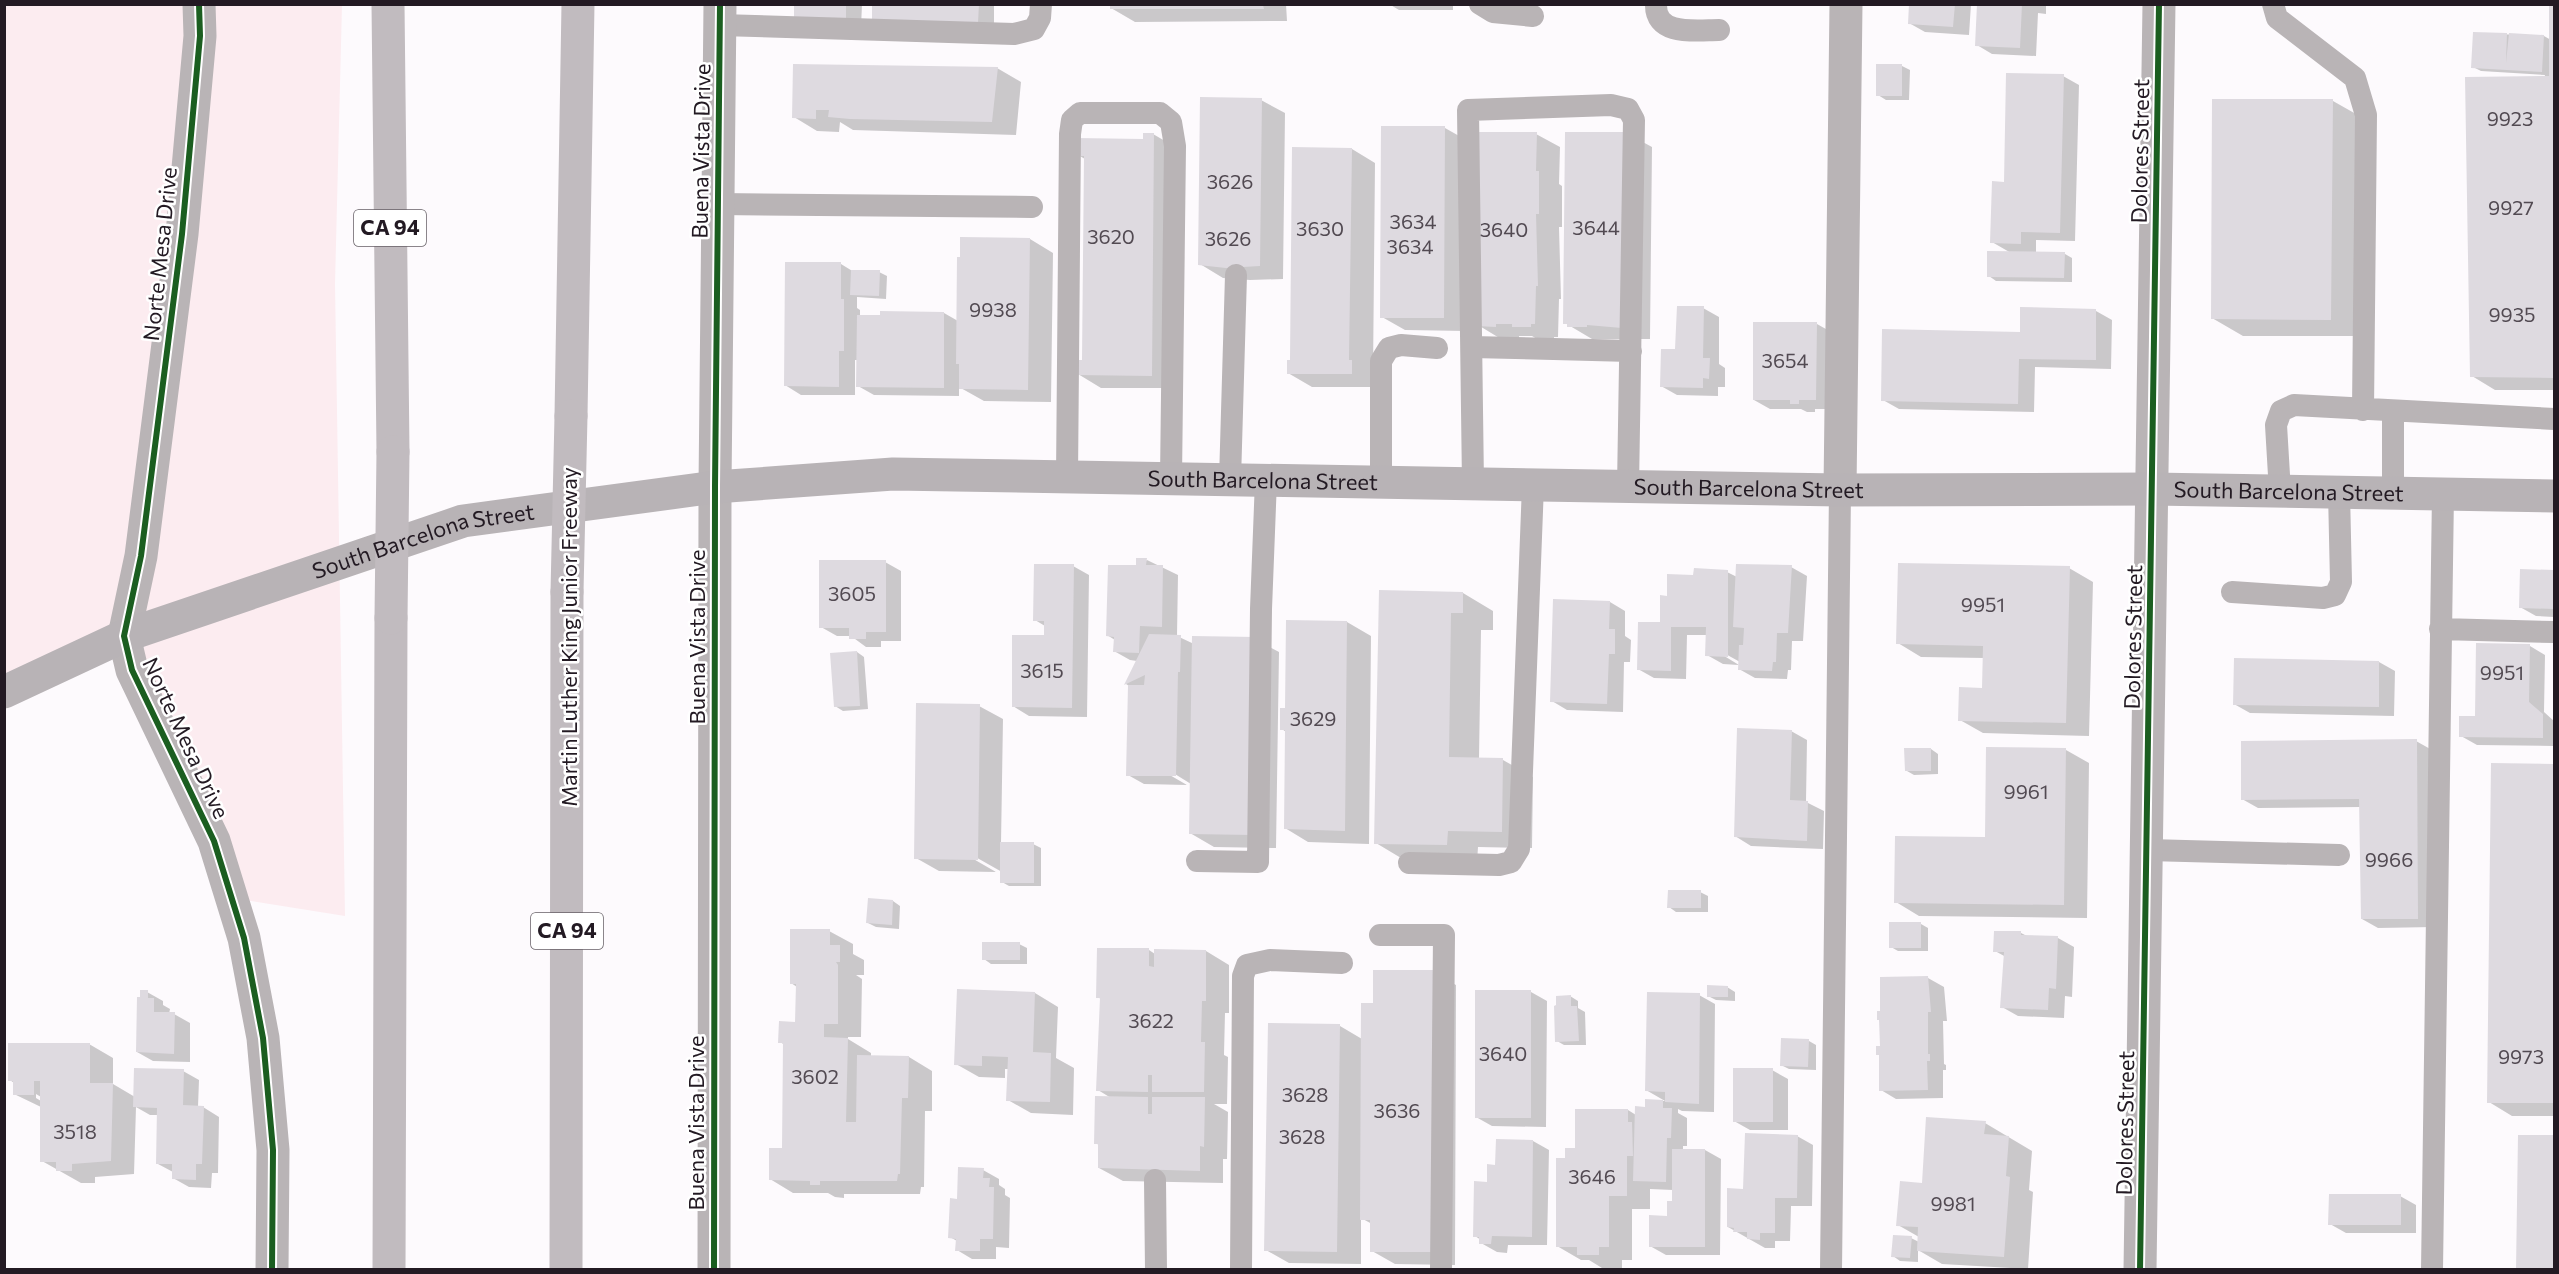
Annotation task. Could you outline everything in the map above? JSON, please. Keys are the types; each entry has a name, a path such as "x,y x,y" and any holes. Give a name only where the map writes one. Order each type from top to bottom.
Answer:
{"highway":[{"name":"CA 94","path":"388,4 393,452 389,1269"},
{"name":"Martin Luther King Junior Freeway","path":"566,1269 567,592 578,4"}],"main road":[{"name":"South Barcelona Street","path":"4,692 124,636 463,521 715,487 893,474 1840,490 2152,489 2554,496"}],"street":[{"name":"Norte Mesa Drive","path":"199,4 200,36 182,234 141,556 124,636 132,669 214,841 244,938 263,1038 273,1150 272,1269"},
{"path":"1840,490 1846,4"},
{"name":"Dolores Street","path":"2140,1269 2159,4"},
{"name":"Buena Vista Drive","path":"714,1269 715,487 720,15"}],"lane":[{"path":"720,15 1014,34 1034,29 1040,18 1041,4"},
{"path":"1480,4 1493,12 1533,16"},
{"path":"1656,4 1656,12 1665,26 1678,30 1719,30"},
{"path":"2273,4 2277,18 2355,78 2366,116 2363,410"},
{"path":"1473,484 1468,110 1611,105 1628,109 1634,120 1628,487"},
{"path":"1067,477 1070,134 1072,120 1080,113 1160,113 1171,122 1175,146 1171,479"},
{"path":"718,204 1032,207"},
{"path":"1230,480 1236,275"},
{"path":"1381,482 1382,361 1389,348 1401,345 1437,348"},
{"path":"1472,347 1631,351"},
{"path":"2280,492 2276,425 2281,411 2294,405 2554,419"},
{"path":"2393,412 2393,493"},
{"path":"1197,861 1257,861 1261,609 1266,480"},
{"path":"1409,863 1499,865 1511,861 1519,849 1533,485"},
{"path":"1831,1269 1840,490"},
{"path":"2232,592 2324,598 2335,595 2342,582 2340,492"},
{"path":"2432,1269 2443,493"},
{"path":"2440,629 2554,632"},
{"path":"2148,850 2340,855"},
{"path":"1380,935 1444,935 1441,1269"},
{"path":"1241,1269 1243,976 1247,964 1269,960 1342,963"},
{"path":"1155,1180 1156,1269"}],"shaded area":[{"path":"4,5 342,5 335,284 345,916 232,898 124,636 5,692"}],"building":[{"path":"794,4 846,4 846,20 794,18"},
{"path":"872,4 979,4 978,23 872,21"},
{"path":"1909,4 1955,4 1953,27 1908,24"},
{"path":"1977,4 2022,4 2020,48 1975,46"},
{"path":"1110,5 1263,5 1264,9 1110,9"},
{"path":"2549,6 2554,6 2554,378 2470,377 2465,77 2549,76"},
{"path":"2473,32 2507,33 2506,63 2509,33 2544,35 2542,72 2471,68"},
{"path":"793,64 998,67 992,122 850,119 828,117 829,110 816,110 816,119 792,118"},
{"path":"1876,64 1902,64 1902,96 1876,96"},
{"path":"2006,73 2064,74 2060,233 2021,232 2021,244 1990,243 1992,181 2004,182"},
{"path":"1200,97 1262,98 1260,266 1226,268 1198,265"},
{"path":"2212,99 2333,99 2331,320 2211,319"},
{"path":"1381,126 1445,126 1444,318 1380,318"},
{"path":"1473,132 1537,132 1538,286 1536,286 1535,324 1531,324 1531,327 1512,327 1512,324 1496,324 1496,327 1476,326"},
{"path":"1565,132 1629,132 1622,328 1587,325 1587,327 1567,327 1567,324 1563,324"},
{"path":"1143,133 1154,133 1152,376 1076,375 1076,360 1082,360 1084,156 1076,156 1076,138 1143,139"},
{"path":"1292,147 1352,148 1349,360 1352,360 1352,374 1287,374 1287,360 1290,360"},
{"path":"960,237 1030,238 1028,390 959,389 959,364 956,364 957,257 960,257"},
{"path":"1987,251 2065,252 2064,278 1987,277"},
{"path":"785,262 841,262 844,351 839,351 839,387 784,386"},
{"path":"851,270 880,270 879,296 850,295"},
{"path":"1677,306 1704,306 1703,358 1710,358 1709,379 1703,378 1703,388 1660,387 1661,349 1675,349"},
{"path":"2020,307 2096,309 2096,360 2019,359 2018,404 1881,401 1882,329 2020,332"},
{"path":"880,311 944,312 944,388 856,387 857,315 880,315"},
{"path":"1753,322 1817,322 1816,400 1799,400 1799,404 1790,404 1790,400 1753,400"},
{"path":"1136,558 1147,558 1146,565 1163,565 1162,627 1140,626 1139,653 1113,652 1114,637 1106,636 1108,565 1136,565"},
{"path":"819,560 886,560 886,632 866,632 866,639 849,639 849,628 819,628"},
{"path":"1898,563 2070,566 2066,723 1958,721 1959,687 1982,688 1983,646 1896,644"},
{"path":"1034,564 1074,564 1072,708 1012,707 1012,635 1044,635 1044,621 1033,621"},
{"path":"1736,564 1792,565 1788,633 1777,633 1776,662 1773,662 1772,671 1738,670 1739,645 1743,645 1744,628 1733,627"},
{"path":"1694,568 1728,570 1728,657 1705,656 1706,627 1671,627 1671,671 1637,670 1638,622 1660,622 1660,595 1667,596 1667,574 1693,575"},
{"path":"2520,569 2554,570 2554,609 2519,608"},
{"path":"1379,590 1463,592 1463,613 1451,613 1449,757 1503,758 1502,832 1448,831 1447,845 1374,844"},
{"path":"1553,599 1610,601 1609,629 1615,629 1615,654 1609,654 1607,704 1550,702"},
{"path":"1286,620 1347,621 1345,831 1284,829 1285,730 1280,730 1280,708 1285,708"},
{"path":"1149,634 1181,635 1176,776 1126,776 1128,685 1144,685 1145,675 1124,685"},
{"path":"1192,636 1256,637 1253,835 1189,834"},
{"path":"2476,643 2530,644 2529,702 2543,714 2543,738 2459,737 2459,716 2475,716"},
{"path":"857,651 860,706 834,707 830,653"},
{"path":"2234,658 2379,661 2379,707 2233,705"},
{"path":"916,703 980,704 978,860 914,859"},
{"path":"1737,728 1792,730 1790,800 1808,801 1807,841 1734,837"},
{"path":"2417,739 2418,919 2361,919 2359,799 2241,800 2241,741"},
{"path":"1986,747 2066,748 2064,905 1894,903 1895,836 1985,837"},
{"path":"1904,748 1931,748 1931,771 1905,771"},
{"path":"2491,763 2554,764 2554,1103 2487,1103"},
{"path":"1000,842 1034,842 1034,883 1000,883"},
{"path":"1668,890 1701,890 1701,908 1667,908"},
{"path":"868,898 893,900 892,925 866,923"},
{"path":"1889,922 1921,922 1921,948 1889,948"},
{"path":"790,929 830,929 830,945 840,945 840,962 836,962 838,965 838,1024 824,1024 824,1037 848,1038 846,1122 856,1122 857,1055 909,1056 908,1098 902,1098 900,1174 898,1174 897,1181 820,1181 820,1185 810,1185 810,1181 769,1180 769,1148 782,1148 783,1043 778,1043 779,1021 795,1022 796,984 790,984"},
{"path":"1994,931 2021,931 2021,935 2058,936 2056,989 2049,988 2048,1010 2000,1008 2004,952 1993,952"},
{"path":"982,942 1020,942 1020,960 982,960"},
{"path":"1097,948 1149,948 1149,966 1154,967 1154,949 1206,950 1206,1001 1202,1001 1201,1042 1205,1042 1204,1092 1152,1092 1152,1075 1148,1075 1148,1092 1096,1091 1100,998 1096,998"},
{"path":"1373,970 1433,970 1432,1252 1370,1252 1370,1220 1360,1220 1361,1003 1373,1003"},
{"path":"1928,976 1931,1012 1928,1012 1930,1061 1927,1061 1928,1090 1879,1091 1879,1055 1876,1055 1876,1046 1880,1046 1877,1011 1880,1011 1880,977"},
{"path":"1707,985 1728,986 1728,997 1707,997"},
{"path":"957,989 1035,992 1033,1052 1051,1053 1050,1102 1006,1101 1008,1057 982,1056 982,1066 954,1065"},
{"path":"140,990 148,990 148,998 154,998 154,1012 175,1012 174,1054 136,1052 137,997 140,997"},
{"path":"1475,990 1531,990 1531,1118 1475,1118"},
{"path":"1647,992 1700,993 1699,1104 1665,1102 1665,1092 1645,1091"},
{"path":"1571,995 1571,1006 1577,1006 1579,1041 1555,1042 1556,996"},
{"path":"1268,1023 1340,1024 1337,1252 1264,1251"},
{"path":"1781,1038 1809,1039 1808,1067 1780,1066"},
{"path":"8,1043 90,1043 90,1083 113,1083 111,1161 72,1164 72,1171 56,1171 56,1162 40,1162 40,1081 34,1081 34,1095 13,1095 13,1081 8,1081"},
{"path":"134,1068 184,1069 183,1105 204,1106 202,1164 196,1164 196,1180 172,1179 172,1164 156,1164 157,1108 133,1107"},
{"path":"1733,1068 1773,1068 1773,1122 1733,1122"},
{"path":"1095,1096 1148,1097 1148,1114 1152,1114 1152,1097 1205,1097 1204,1147 1200,1146 1200,1171 1098,1168 1098,1144 1094,1144"},
{"path":"1645,1099 1663,1100 1663,1108 1672,1108 1671,1138 1667,1138 1666,1182 1633,1181 1635,1106 1645,1107"},
{"path":"1575,1109 1628,1109 1628,1122 1632,1122 1633,1156 1627,1156 1627,1196 1609,1196 1609,1247 1599,1247 1599,1255 1577,1255 1577,1247 1556,1247 1556,1158 1565,1158 1565,1148 1575,1148"},
{"path":"1926,1117 1986,1121 1984,1134 2009,1136 2006,1176 2010,1177 2004,1257 1917,1251 1918,1227 1896,1226 1900,1181 1922,1183"},
{"path":"1745,1133 1798,1135 1797,1198 1775,1198 1775,1233 1760,1233 1760,1240 1747,1239 1747,1232 1733,1232 1734,1228 1727,1227 1727,1188 1743,1189"},
{"path":"2518,1135 2554,1135 2554,1270 2516,1270"},
{"path":"1496,1139 1533,1140 1532,1237 1492,1236 1491,1244 1479,1244 1479,1237 1473,1237 1474,1181 1487,1182 1487,1164 1495,1165"},
{"path":"1672,1149 1705,1149 1705,1247 1649,1247 1649,1215 1667,1216 1667,1201 1672,1201"},
{"path":"958,1167 984,1168 983,1178 990,1178 989,1187 994,1187 993,1239 980,1239 980,1251 955,1251 956,1239 948,1238 950,1198 957,1199"},
{"path":"2329,1194 2401,1194 2401,1225 2328,1225"},
{"path":"1893,1235 1912,1236 1910,1258 1891,1257"}],"cycle path":[{"path":"199,4 200,36 182,234 141,556 124,636 132,670 214,841 244,938 263,1038 273,1150 272,1270"},
{"path":"714,1270 715,487 720,4"},
{"path":"2140,1270 2159,4"}]}
